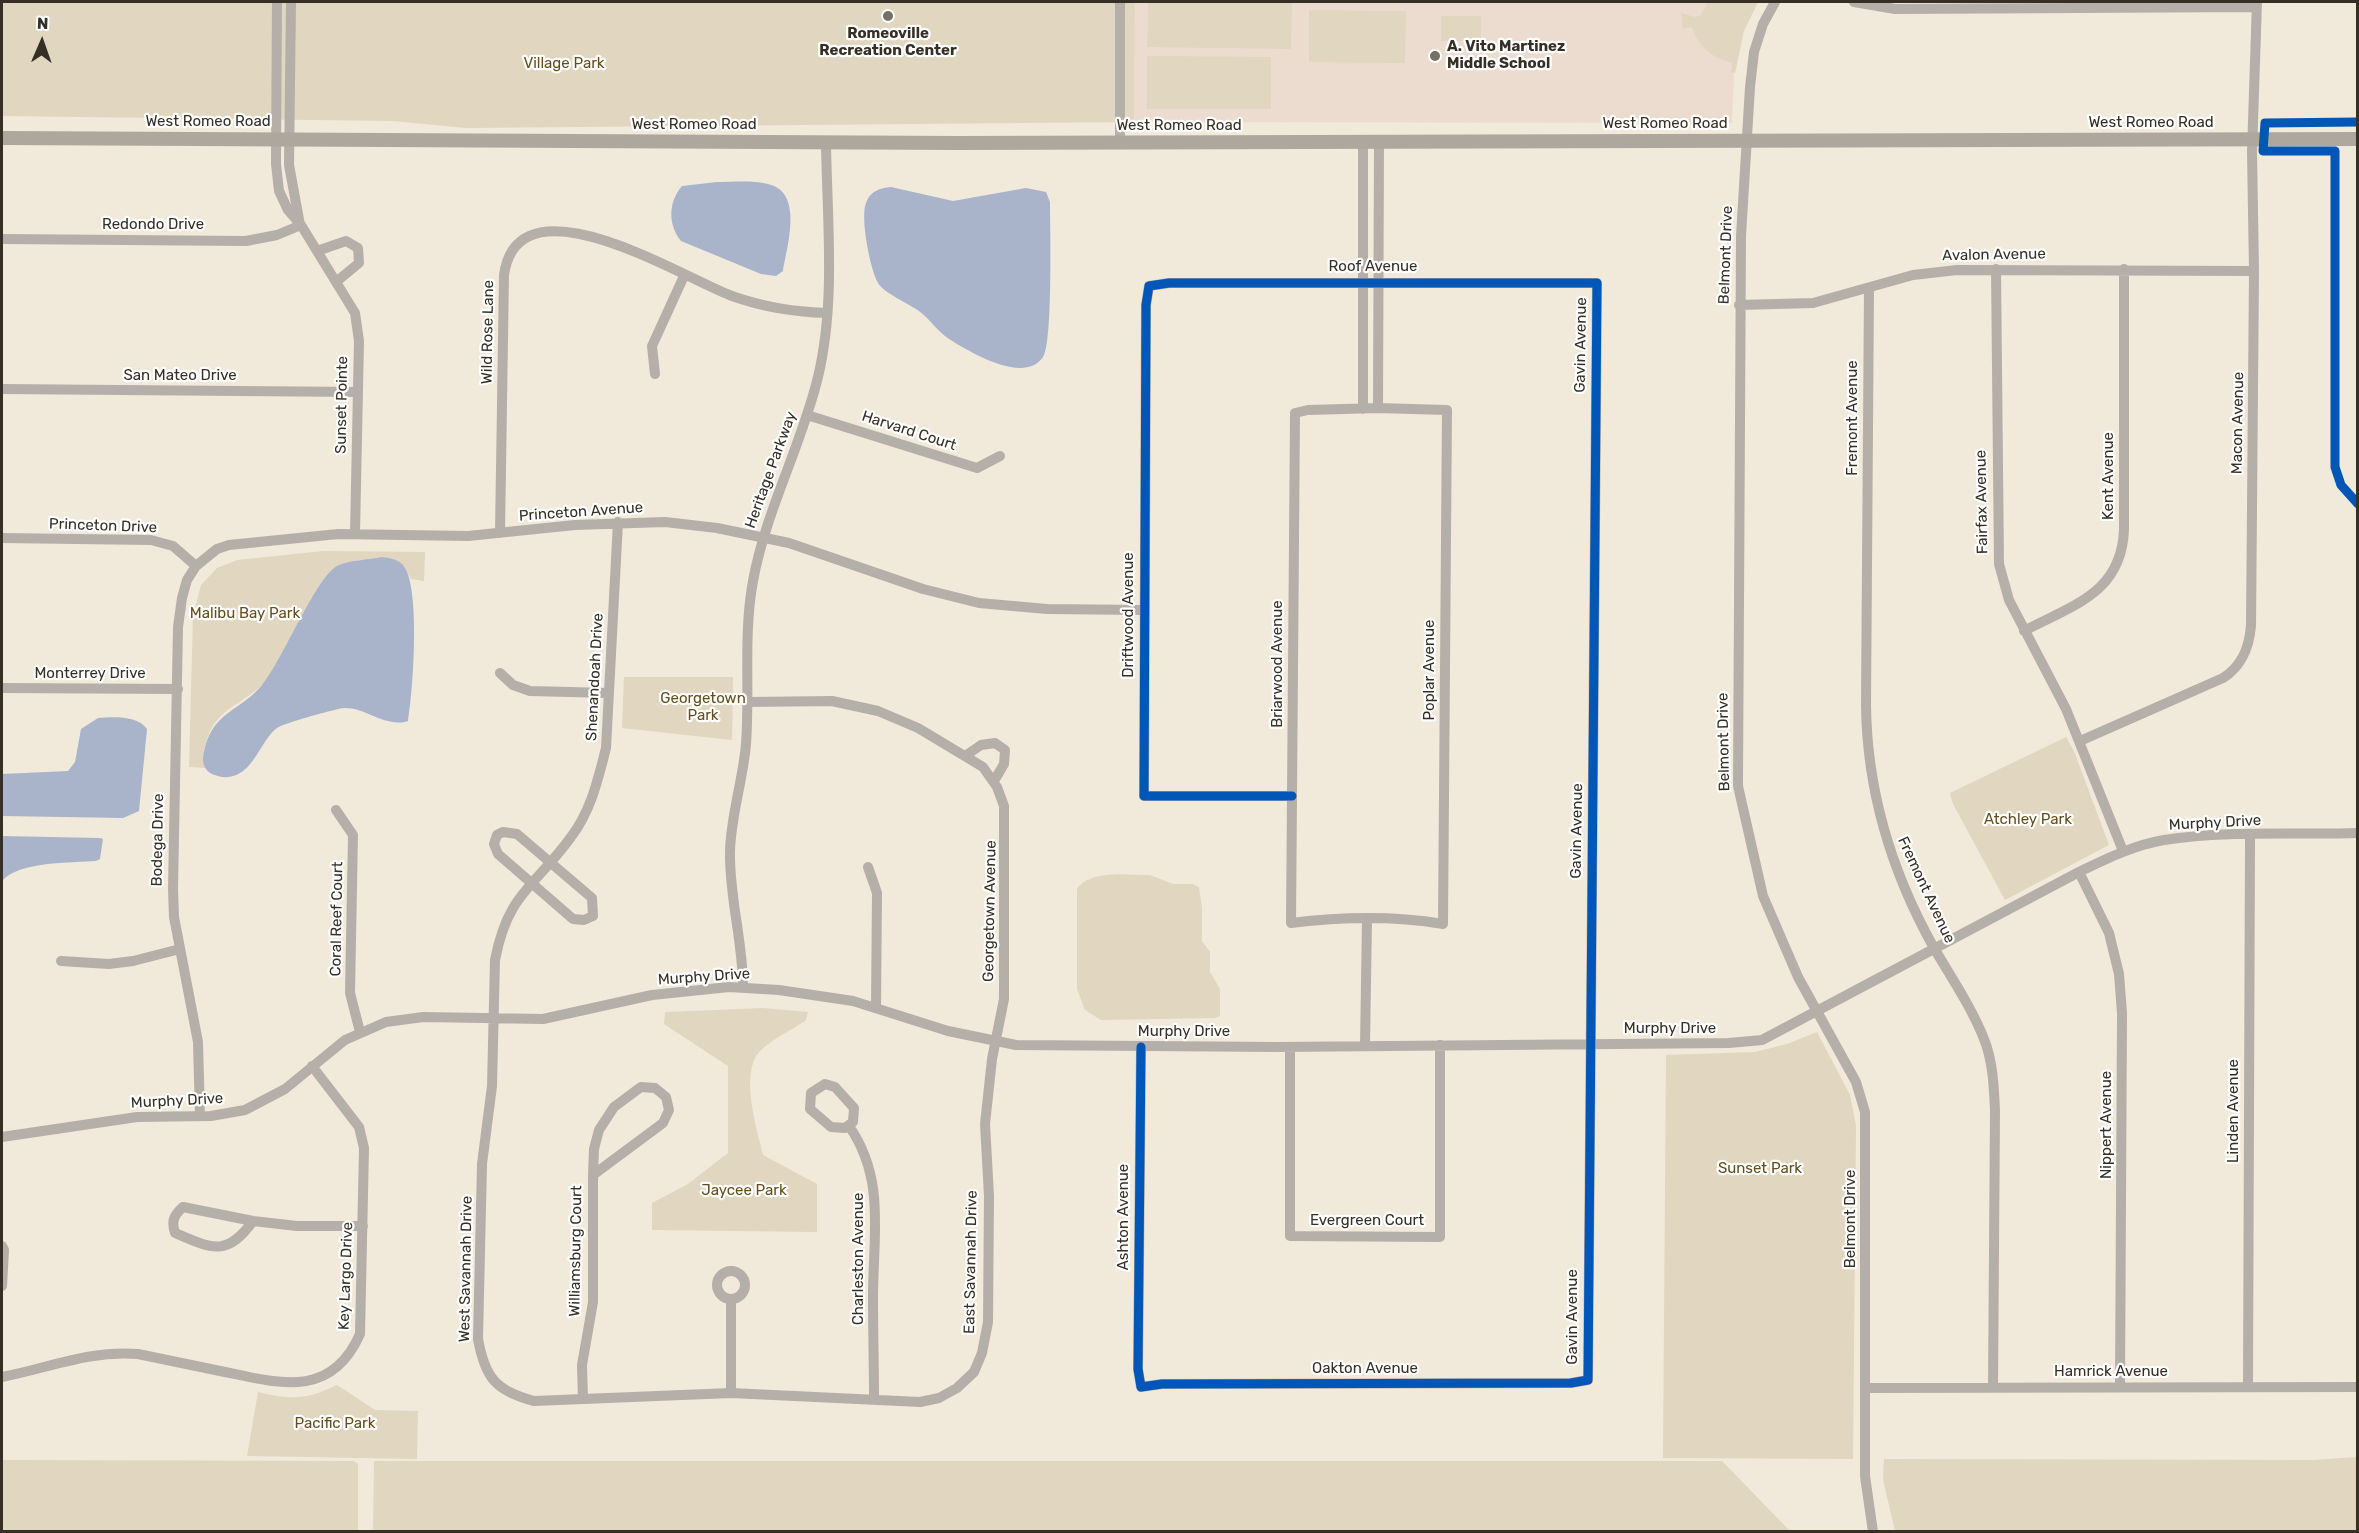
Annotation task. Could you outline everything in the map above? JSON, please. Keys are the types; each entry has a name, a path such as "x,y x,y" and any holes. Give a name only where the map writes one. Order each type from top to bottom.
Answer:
{"main road":[{"name":"West Romeo Road","path":"2,138 826,142 2358,139"}],"street":[{"path":"277,2 283,139"},
{"path":"283,139 291,2"},
{"path":"1120,2 1120,142"},
{"name":"Belmont Drive","path":"1775,2 1763,24 1754,52 1739,304 1738,786 1763,896 1798,976 1856,1082 1865,1112 1865,1476 1874,1532"},
{"path":"1854,2 1894,9 2001,5 2257,4"},
{"name":"Macon Avenue","path":"2080,741 2223,678 2237,666 2249,646 2257,4"},
{"name":"Sunset Pointe","path":"283,139 279,190 288,210 301,225 355,313 359,340 355,534"},
{"path":"1363,409 1364,141"},
{"path":"1378,408 1379,141"},
{"name":"Heritage Parkway","path":"743,987 730,852 732,818 746,746 748,616 763,537 818,377 826,313 826,142"},
{"name":"Redondo Drive","path":"2,239 246,241 277,235 301,225"},
{"name":"Wild Rose Lane","path":"500,533 504,276 511,253 528,238 540,233 566,232 595,237 626,247 731,296 769,308 826,313"},
{"path":"317,251 346,241 358,248 358,263 336,282"},
{"name":"Avalon Avenue","path":"1739,304 1813,303 1934,271 2124,269 2254,271"},
{"name":"Kent Avenue","path":"2024,631 2094,594 2110,578 2122,555 2124,529 2124,269"},
{"name":"Fairfax Avenue","path":"1996,270 1997,544 2003,581 2024,631 2080,741 2123,851"},
{"path":"655,374 652,346 684,276"},
{"name":"Roof Avenue","path":"1149,286 1169,282 1597,283"},
{"name":"Gavin Avenue","path":"1588,1380 1597,283"},
{"name":"Driftwood Avenue","path":"1149,286 1146,305 1144,796 1292,796"},
{"name":"Fremont Avenue","path":"1869,288 1866,705 1868,750 1880,822 1895,866 1934,948 1985,1040 1994,1091 1993,1387"},
{"name":"San Mateo Drive","path":"2,389 358,393"},
{"name":"Briarwood Avenue","path":"1367,920 1291,923 1295,413 1308,410 1378,408"},
{"name":"Poplar Avenue","path":"1367,920 1423,920 1443,924 1448,410 1378,408"},
{"name":"Harvard Court","path":"807,414 977,468 1000,456"},
{"name":"Princeton Avenue","path":"196,566 217,549 238,543 355,534 468,536 618,522 688,524 789,543 923,590 979,603 1047,609 1144,610"},
{"name":"Shenandoah Drive","path":"493,1018 494,975 499,941 513,905 572,837 587,811 597,784 606,748 618,522"},
{"name":"Princeton Drive","path":"2,538 151,540 173,546 196,566"},
{"name":"Bodega Drive","path":"196,566 187,580 178,627 173,889 180,949 198,1042 200,1116"},
{"path":"500,673 513,685 530,692 608,693"},
{"name":"Monterrey Drive","path":"2,688 178,689"},
{"name":"Georgetown Avenue","path":"748,702 816,700 862,706 918,728 982,767 994,781 1004,806 1006,839 1004,999 996,1043"},
{"path":"965,756 981,745 995,743 1005,750 1004,764 994,781"},
{"name":"Coral Reef Court","path":"336,810 353,835 350,993 360,1032"},
{"path":"502,832 517,834 550,861 592,898 592,916 584,920 573,919 530,883 498,854 494,844 497,835 502,832"},
{"name":"Murphy Drive","path":"2,1137 137,1117 225,1115 255,1106 285,1089 335,1047 360,1032 386,1022 409,1018 543,1019 652,995 743,987 853,1001 876,1006 948,1031 996,1043 1044,1046 1290,1047 1729,1043 1762,1040 1819,1012 1934,948 2079,872 2123,851 2163,840 2203,836 2358,833"},
{"name":"Linden Avenue","path":"2248,1387 2250,836"},
{"path":"868,867 877,893 876,1006"},
{"name":"Nippert Avenue","path":"2079,872 2109,933 2119,974 2122,1013 2120,1387"},
{"path":"1365,1045 1367,920"},
{"path":"61,961 117,963 180,949"},
{"name":"West Savannah Drive","path":"493,1018 492,1086 482,1164 478,1339 482,1361 491,1379 509,1394 534,1401 731,1393"},
{"name":"East Savannah Drive","path":"731,1393 920,1402 939,1398 957,1388 974,1372 982,1353 988,1322 989,1197 985,1124 996,1043"},
{"name":"Evergreen Court","path":"1290,1047 1290,1236 1440,1237 1440,1045"},
{"name":"Ashton Avenue","path":"1141,1047 1138,1368 1141,1387"},
{"name":"Key Largo Drive","path":"2,1377 93,1354 114,1353 138,1354 288,1384 323,1377 340,1366 353,1351 360,1334 364,1148 359,1127 312,1066"},
{"name":"Charleston Avenue","path":"830,1085 852,1104 855,1118 849,1126 835,1129 810,1109 809,1098 814,1088 830,1085"},
{"name":"Williamsburg Court","path":"583,1399 582,1365 593,1302 593,1175 594,1149 599,1130 614,1107 641,1087 661,1092 666,1097 669,1110 663,1123 593,1175"},
{"name":"Charleston Avenue","path":"849,1126 866,1154 875,1185 877,1219 873,1295 874,1399"},
{"path":"253,1221 240,1239 223,1248 205,1246 176,1233 172,1226 175,1214 183,1207 253,1221 297,1226 363,1226"},
{"path":"2,1246 4,1250 2,1286"},
{"path":"731,1299 731,1393"},
{"name":"Oakton Avenue","path":"1141,1387 1162,1384 1571,1383 1588,1380"},
{"name":"Hamrick Avenue","path":"1865,1388 2358,1387"}],"shaded area":[{"name":"A. Vito Martinez Middle School","path":"1135,2 1758,2 1738,40 1732,123 1134,122"}],"green space":[{"name":"Village Park","path":"2,2 1135,2 1134,122 466,128 393,121 2,116"},
{"path":"1148,2 1292,2 1291,49 1147,47"},
{"path":"1708,2 1758,2 1744,31 1735,73 1731,72 1732,63 1713,55 1702,46 1692,27 1683,29 1681,13 1695,17 1701,15"},
{"path":"1309,10 1406,11 1405,63 1309,62"},
{"path":"1441,16 1481,16 1481,41 1441,41"},
{"path":"1147,56 1271,57 1271,109 1147,109"},
{"name":"Malibu Bay Park","path":"323,551 425,552 424,581 411,579 404,566 337,566 318,592 270,676 257,690 227,711 214,724 205,745 205,768 189,767 193,616 201,585 217,568 237,560"},
{"name":"Georgetown Park","path":"624,677 733,677 732,740 622,728"},
{"name":"Atchley Park","path":"2066,737 2074,751 2109,845 2005,900 1953,804 1950,793"},
{"path":"1110,874 1150,875 1173,884 1193,884 1199,887 1202,908 1202,941 1210,952 1210,972 1220,989 1220,1016 1215,1018 1101,1020 1085,1010 1077,989 1077,889 1091,878"},
{"name":"Jaycee Park","path":"763,1008 808,1012 806,1020 770,1042 760,1051 754,1061 750,1087 751,1102 763,1155 817,1184 817,1232 652,1230 652,1203 688,1184 728,1153 728,1066 664,1024 665,1012"},
{"name":"Sunset Park","path":"1817,1032 1850,1095 1856,1125 1853,1459 1663,1458 1666,1055 1755,1052 1787,1044"},
{"name":"Pacific Park","path":"337,1385 375,1410 418,1411 417,1459 247,1456 258,1392 298,1397 316,1394"},
{"path":"2357,1457 2357,1531 1895,1531 1883,1480 1884,1459 2314,1460"},
{"path":"2,1460 354,1461 358,1464 358,1531 2,1531"},
{"path":"374,1461 1722,1461 1790,1531 373,1531"}],"water":[{"path":"717,182 768,184 779,189 786,197 790,208 790,235 783,271 776,276 761,274 681,241 677,235 671,213 677,192 682,186"},
{"path":"891,187 953,201 1026,188 1046,192 1050,202 1048,331 1043,357 1034,365 1023,368 1010,367 983,358 945,336 919,311 881,287 872,267 864,210 873,193 879,189"},
{"path":"382,557 391,558 403,565 409,576 412,594 414,640 408,721 390,722 356,709 332,710 277,728 241,772 233,776 222,777 209,772 204,765 203,756 213,728 262,685 328,574 342,564"},
{"path":"98,718 131,719 143,724 147,729 139,811 123,818 2,816 2,774 68,771 75,762 81,729"},
{"path":"2,836 103,839 100,859 96,861 33,866 10,874 2,881"}],"cycle path":[{"path":"2358,122 2265,123 2263,151 2335,151 2335,467 2341,485 2358,504"},
{"path":"1141,1047 1138,1369 1141,1387 1162,1384 1571,1383 1588,1380 1597,283 1169,283 1149,286 1146,305 1144,796 1292,796"}],"place":[{"name":"Romeoville Recreation Center","path":"888,16"},
{"name":"A. Vito Martinez Middle School","path":"1435,56"}]}
